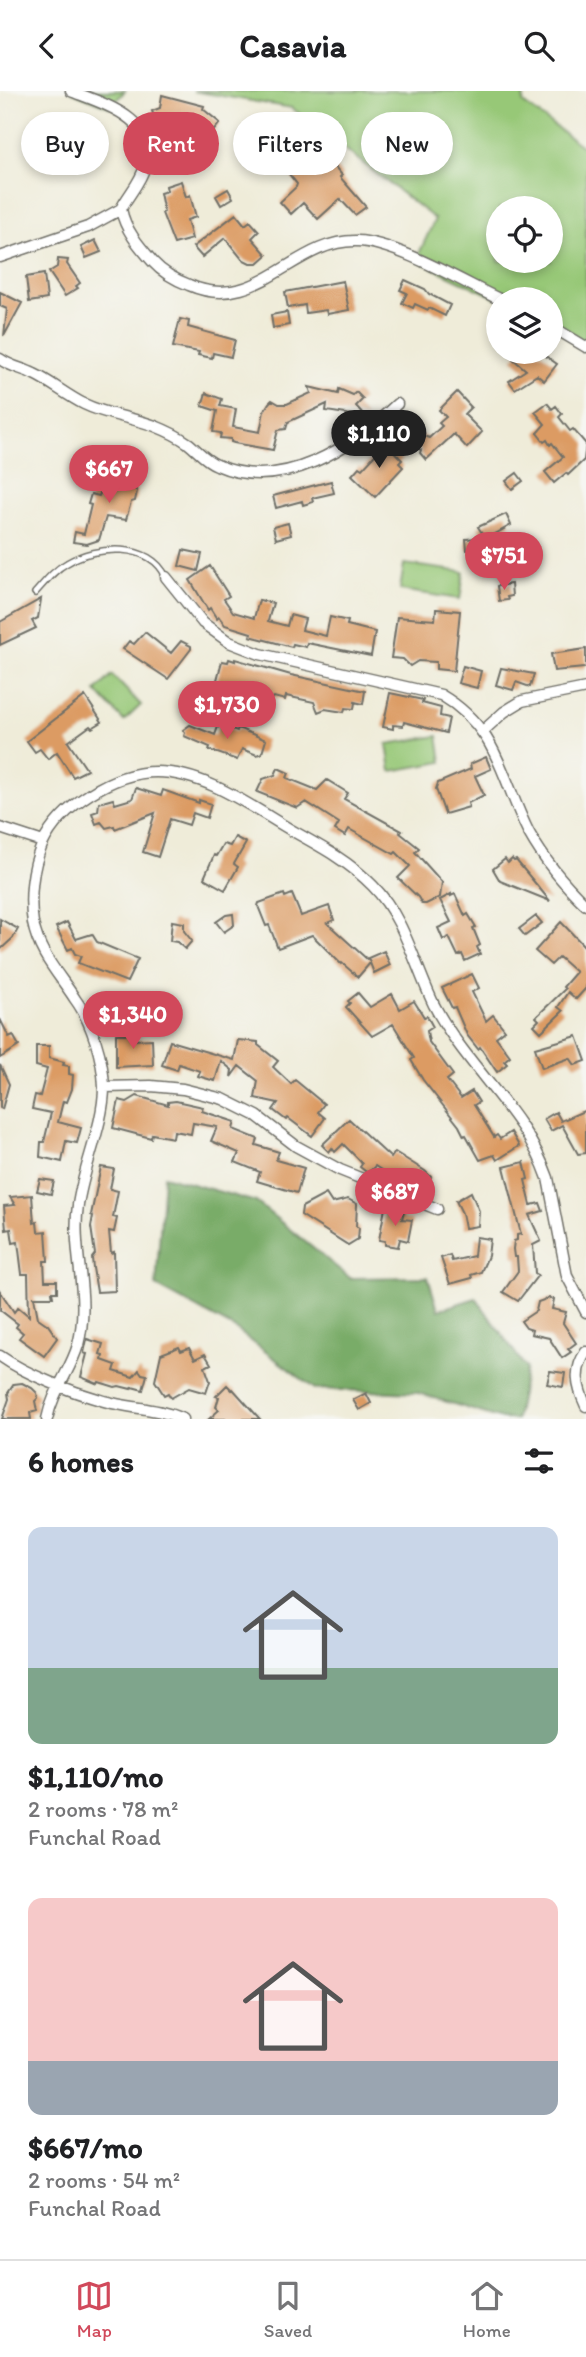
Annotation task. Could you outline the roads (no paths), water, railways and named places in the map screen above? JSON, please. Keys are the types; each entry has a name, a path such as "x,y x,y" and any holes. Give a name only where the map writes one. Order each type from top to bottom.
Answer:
{"street":[{"path":"0,257 88,227 121,209 145,167 145,140 129,116 71,91"},
{"path":"121,209 133,238 158,267 173,278 203,290 230,292 246,288 321,248 343,241 357,241 394,249 486,293"},
{"path":"563,333 586,347"},
{"path":"0,359 11,366 33,373 84,404 113,416 153,425 186,441 213,464 231,471 259,475 300,467 347,445 397,404"},
{"path":"166,577 203,623 229,642 260,654 440,695 461,707 483,731 529,833 545,859 586,905"},
{"path":"483,731 504,712 522,701 586,688"},
{"path":"47,1419 58,1384 78,1348 84,1294 76,1225 78,1204 102,1109 104,1087 99,1056 78,1002 48,963 38,941 33,922 34,870 43,842 62,817 86,796 131,775 157,772 213,785 352,867 376,888 397,919 434,1005 449,1031 530,1136 548,1178 567,1276 586,1311"},
{"path":"0,828 43,842"},
{"path":"104,1087 151,1086 183,1089 223,1099 257,1116 296,1146 340,1170 437,1209"},
{"path":"586,1352 577,1374 578,1390 586,1406"},
{"path":"0,1356 58,1384 105,1401 149,1408 183,1419"}],"lane":[{"path":"35,593 52,573 68,562 104,550 125,551 150,557 161,565 166,577"}]}
